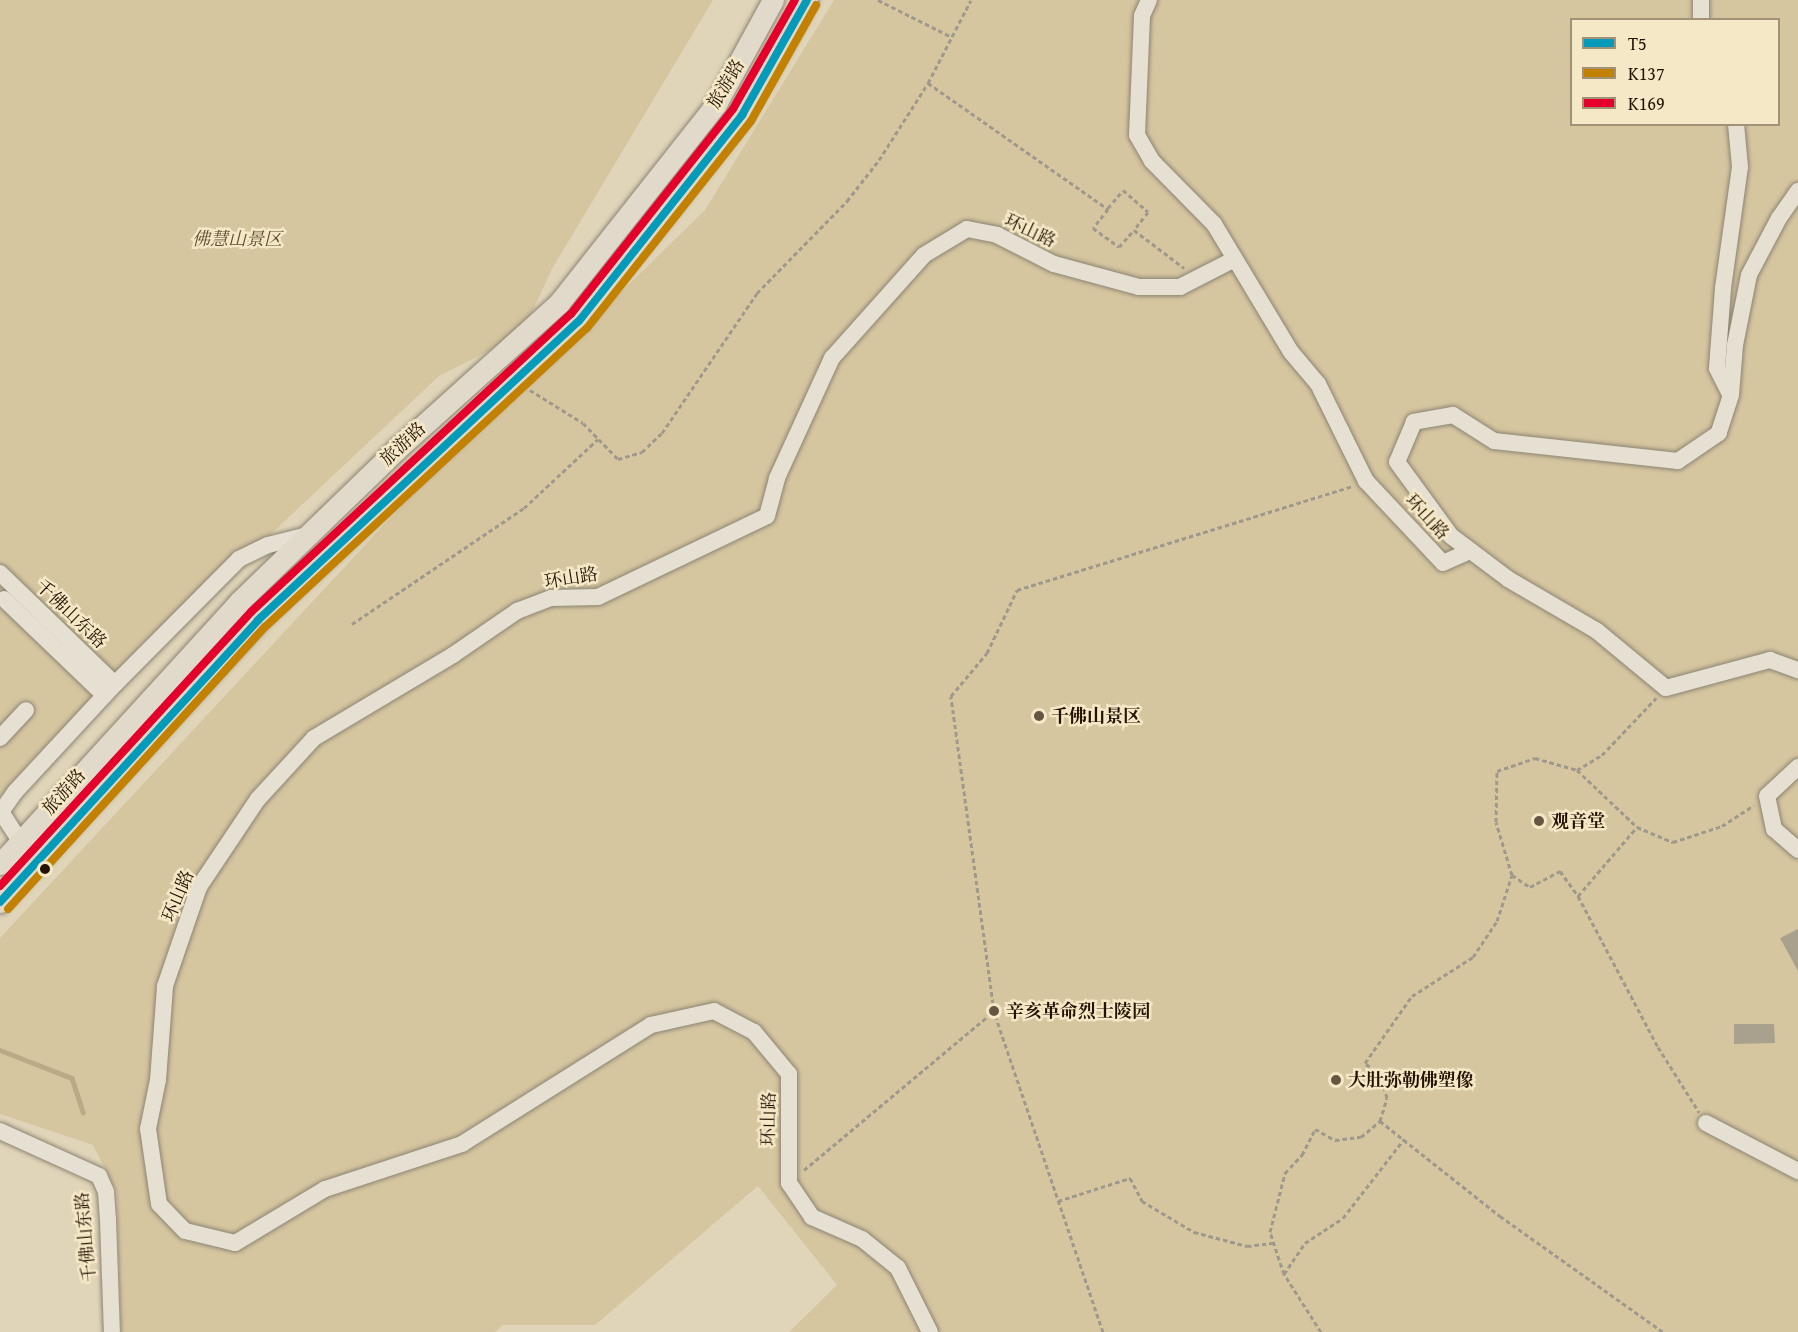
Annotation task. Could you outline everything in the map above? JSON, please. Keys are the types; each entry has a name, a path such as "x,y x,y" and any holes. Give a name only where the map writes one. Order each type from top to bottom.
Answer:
{"main road":[{"name":"旅游路","path":"0,864 239,602 308,535 559,303 716,104 773,0"},
{"name":"旅游路","path":"0,902 258,620 517,382 579,321 742,115 807,0"}],"street":[{"name":"环山路","path":"1149,0 1142,16 1137,135 1152,161 1214,224 1233,260 1291,352 1318,384 1366,481 1443,563 1470,551"},
{"path":"1701,0 1701,18"},
{"path":"1731,395 1718,368 1723,288 1740,167 1736,126"},
{"path":"1731,395 1735,345 1749,275 1779,218 1798,191"},
{"name":"环山路","path":"789,1183 789,1074 754,1032 714,1011 651,1025 462,1144 325,1189 235,1243 185,1231 159,1204 148,1129 158,1080 165,986 199,887 258,799 314,738 453,655 517,611 551,598 598,597 768,516 777,478 832,358 933,250 967,229 997,235 1054,264 1139,287 1180,287 1233,260"},
{"name":"环山路","path":"1666,688 1597,631 1508,579 1450,536 1397,462 1414,422 1453,415 1494,441 1678,461 1719,433 1731,395"},
{"path":"20,841 1,819 1,813 15,792 110,689 239,560 268,545 308,535"},
{"name":"千佛山东路","path":"0,573 110,689"},
{"path":"4,599 110,689"},
{"path":"1666,688 1770,660 1798,670"},
{"path":"0,738 26,710"},
{"path":"1798,767 1767,796 1774,829 1798,850"},
{"path":"1706,1123 1798,1171"},
{"name":"千佛山东路","path":"0,1131 99,1176 106,1192 111,1332"},
{"path":"789,1183 812,1217 862,1239 898,1268 930,1332"}],"path":[{"path":"878,0 950,36"},
{"path":"517,382 583,423 618,459 642,453 662,432 757,293 847,201 928,83 950,36 971,0"},
{"path":"928,83 1107,209"},
{"path":"1123,190 1148,212 1119,247 1093,228 1107,209 1123,190"},
{"path":"1134,230 1197,279"},
{"path":"352,624 524,508 598,439"},
{"path":"1103,1332 994,1011 951,696 987,653 1017,590 1366,481"},
{"path":"1576,770 1602,755 1666,688"},
{"path":"1321,1332 1284,1274 1270,1232 1285,1173 1302,1155 1315,1128 1335,1140 1361,1137 1380,1121 1387,1098 1381,1076 1365,1064 1412,996 1473,957 1497,921 1512,875 1496,822 1497,771 1535,758 1576,770 1637,827 1673,842 1722,826 1767,796"},
{"path":"1578,896 1637,827"},
{"path":"1512,875 1530,887 1560,871 1578,896 1658,1047 1706,1123"},
{"path":"789,1183 994,1011"},
{"path":"1380,1121 1500,1216 1663,1332"},
{"path":"1284,1274 1305,1243 1342,1218 1404,1139"},
{"path":"1058,1201 1130,1178 1142,1201 1194,1232 1247,1246 1274,1243"}],"green space":[{"name":"佛慧山景区","path":"0,0 713,0 552,269 522,334 439,376 56,736 0,797"},
{"name":"千佛山景区","path":"834,0 1798,0 1798,1332 789,1332 837,1285 758,1186 595,1325 503,1325 495,1332 121,1332 117,1193 93,1145 0,1114 0,938 391,517 705,210"}],"building":[{"path":"1798,929 1798,971 1780,938"},
{"path":"1734,1024 1774,1024 1775,1043 1734,1044"}],"waterway":[{"path":"0,1050 72,1078 83,1112"}],"transit line":[{"name":"K169","path":"0,886 251,612 571,314 733,109 795,0"},
{"name":"T5","path":"0,902 258,620 579,321 742,115 807,0"},
{"name":"K137","path":"8,909 265,627 587,328 751,121 816,5"}],"place":[{"name":"千佛山景区","path":"1039,716"},
{"name":"观音堂","path":"1539,821"},
{"name":"辛亥革命烈士陵园","path":"994,1011"},
{"name":"大肚弥勒佛塑像","path":"1336,1080"}]}
